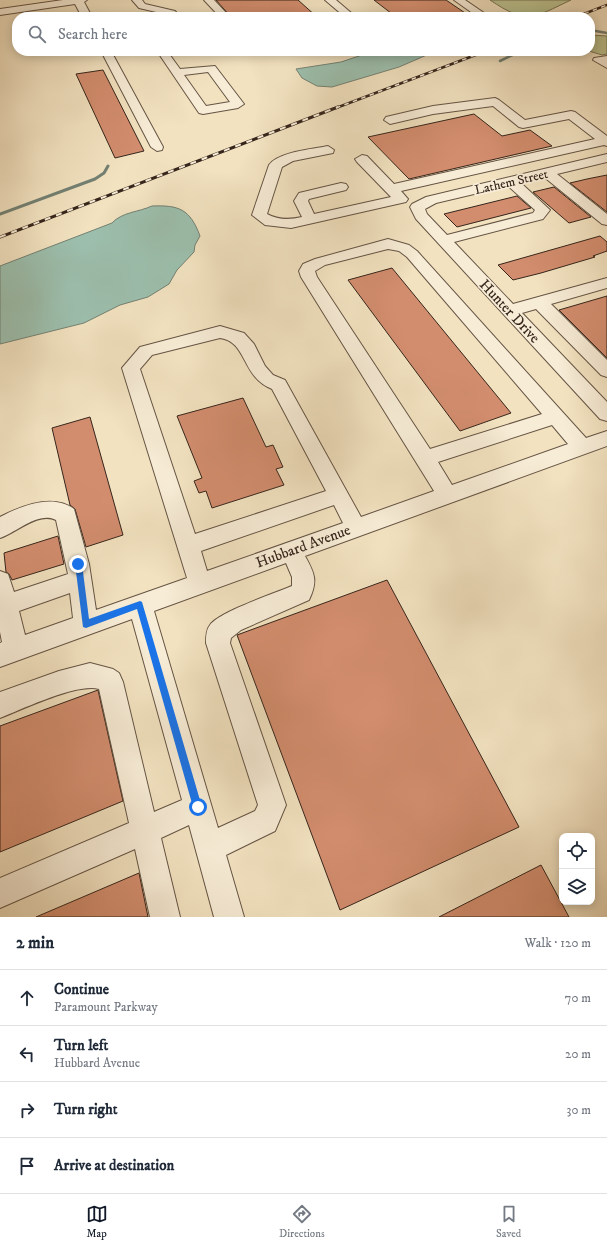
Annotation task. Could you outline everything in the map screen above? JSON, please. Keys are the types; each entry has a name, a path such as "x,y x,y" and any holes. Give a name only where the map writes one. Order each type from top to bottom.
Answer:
{"street":[{"path":"78,0 84,12"},
{"path":"0,10 82,0"},
{"path":"210,0 220,12"},
{"path":"330,0 345,12"},
{"path":"459,0 477,12"},
{"path":"139,3 169,12"},
{"path":"109,56 157,147"},
{"path":"166,56 203,110 238,104 211,68 178,73"},
{"path":"607,58 598,60 607,65"},
{"path":"390,120 434,110 495,102 523,124 571,116 605,140"},
{"path":"391,189 605,140"},
{"path":"328,150 289,158 276,165 259,215 270,222 291,224 402,199"},
{"name":"Lathem Street","path":"417,207 431,200 607,158"},
{"path":"362,159 404,202 417,207"},
{"path":"589,162 599,170 607,168"},
{"path":"547,173 607,220"},
{"path":"443,240 538,216 543,210 504,182"},
{"path":"310,220 300,201 304,196 341,187"},
{"name":"Hunter Drive","path":"417,207 421,216 443,240 607,414"},
{"path":"448,495 309,277 307,271 309,267 320,262 388,244 404,248 412,254 582,446"},
{"path":"509,311 607,283"},
{"path":"539,302 607,372"},
{"path":"200,583 131,368 146,351 220,332 232,333 242,338 258,370 266,379 279,385 356,527"},
{"path":"424,459 556,417"},
{"name":"Hubbard Avenue","path":"8,652 607,438"},
{"path":"188,546 339,495"},
{"path":"0,529 8,522 50,508 66,514 78,564 86,624"},
{"path":"209,848 265,821 272,805 218,643 219,632 233,622 302,593 306,581 291,550"},
{"path":"0,580 6,605 8,652"},
{"path":"6,605 80,580"},
{"path":"140,604 229,917"},
{"path":"0,705 59,684 90,675 104,678 110,682 165,917"},
{"path":"0,893 198,807"}],"shaded area":[{"path":"490,0 571,0 546,12 511,12"},
{"path":"595,35 607,36 607,54 602,55 595,53"},
{"path":"359,56 424,56 399,67 332,87 317,86 302,78 296,69 341,62"},
{"path":"152,206 169,206 182,210 188,214 200,236 195,245 194,252 177,270 169,284 148,297 120,305 84,323 0,344 0,266 112,223 116,219 126,214"}],"building":[{"path":"216,0 298,0 311,12 227,12"},
{"path":"374,0 446,0 464,12 390,12"},
{"path":"103,70 144,151 115,158 76,74"},
{"path":"474,114 502,136 530,130 552,146 409,179 368,137"},
{"path":"607,175 607,212 570,183 587,179"},
{"path":"554,187 591,217 569,223 533,192"},
{"path":"517,196 531,208 457,227 444,214"},
{"path":"600,236 607,242 607,251 593,256 595,257 541,273 513,280 498,265"},
{"path":"392,268 511,413 460,431 348,280"},
{"path":"607,296 607,358 559,310"},
{"path":"243,398 266,447 273,445 283,467 276,469 284,485 212,508 206,491 199,493 194,481 202,478 177,416"},
{"path":"90,417 123,535 86,547 75,509 70,505 52,428"},
{"path":"58,536 64,564 12,580 6,572 4,553"},
{"path":"387,580 519,827 340,910 237,635"},
{"path":"98,690 123,801 0,852 0,726"},
{"path":"541,865 559,898 559,905 563,905 569,917 439,917"},
{"path":"139,873 148,917 36,917"}],"waterway":[{"path":"595,31 607,33"},
{"path":"500,61 510,56"},
{"path":"0,214 95,179 104,173 108,166"}],"railway":[{"path":"589,12 607,5"},
{"path":"336,108 473,56"},
{"path":"0,237 338,107"}],"route":[{"path":"78,564 86,624 140,604 198,807"}]}
